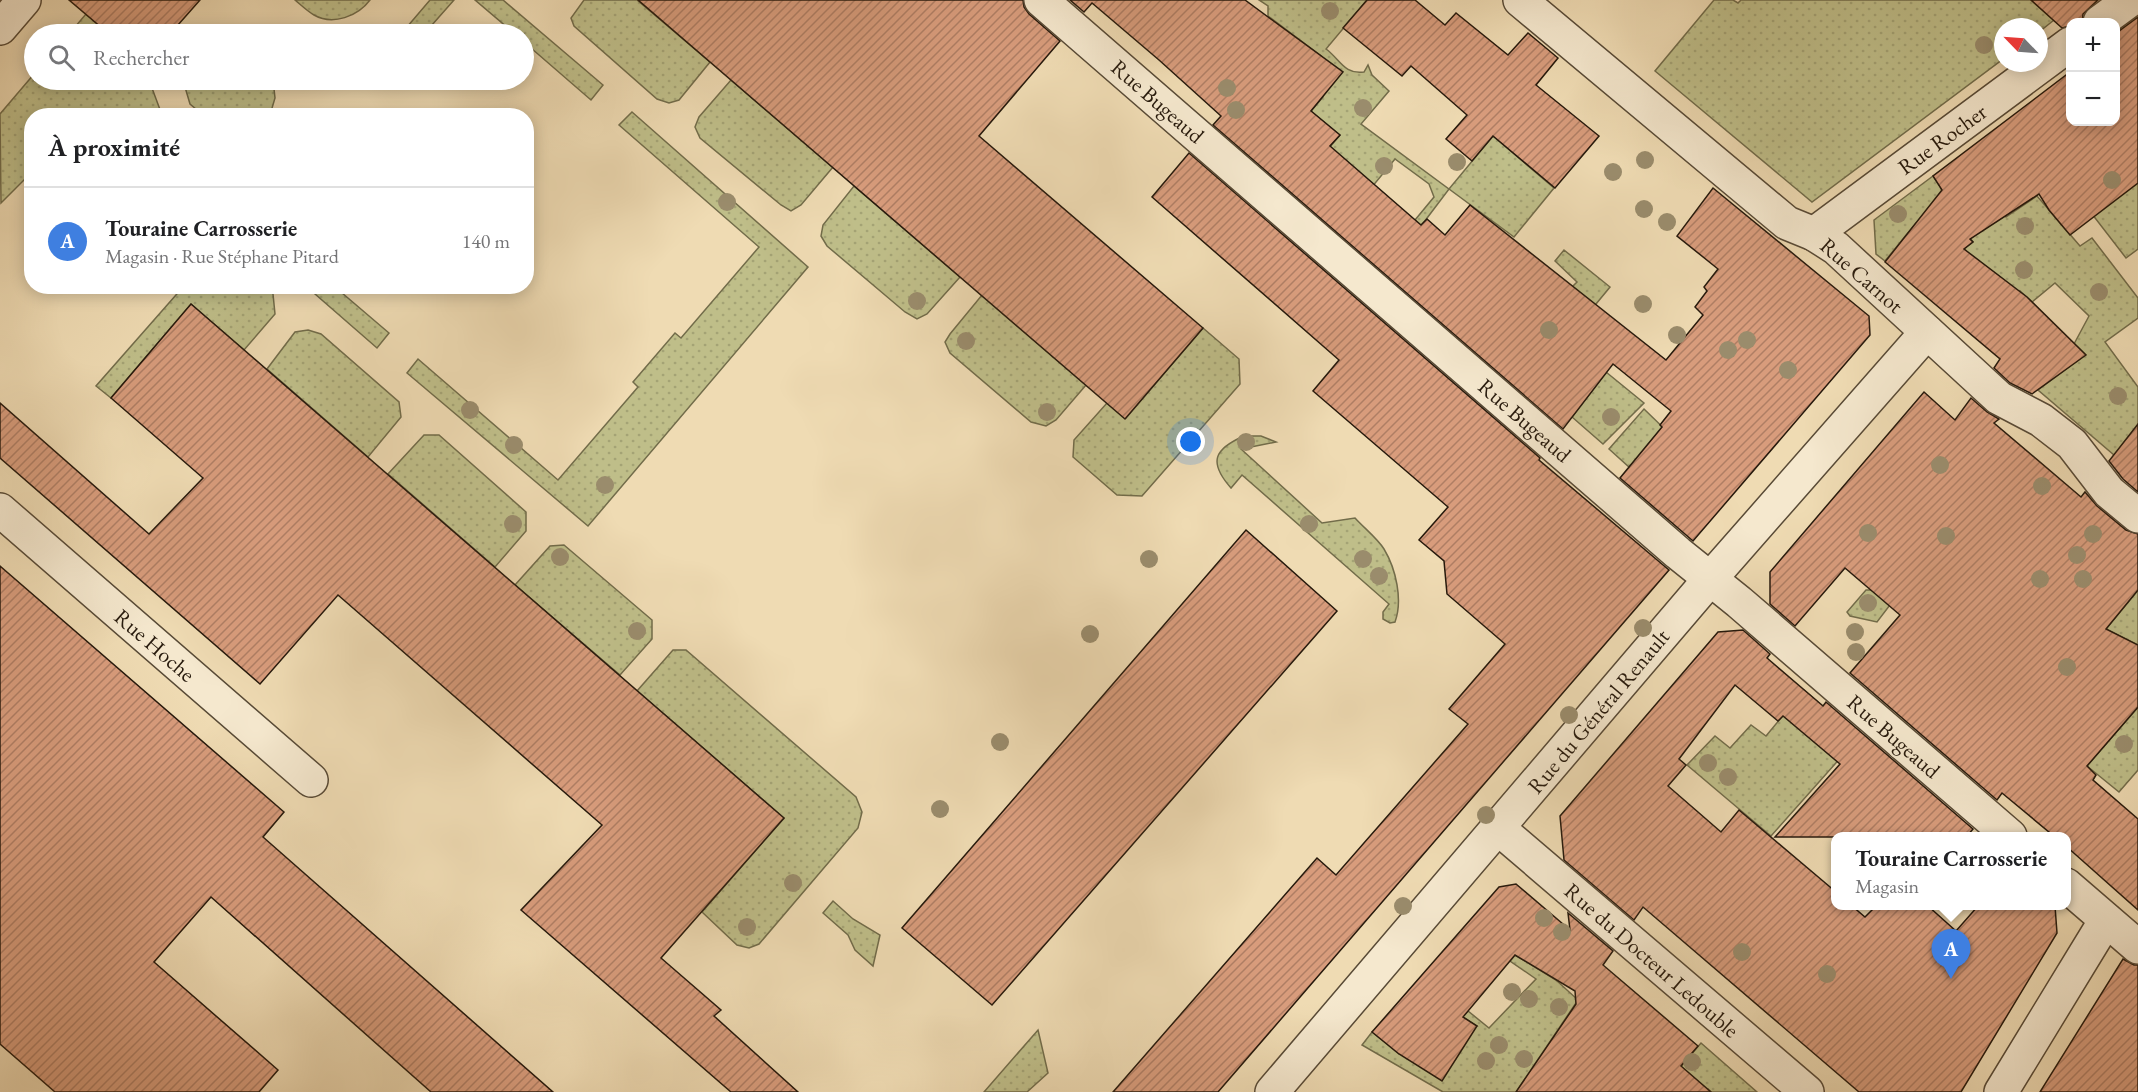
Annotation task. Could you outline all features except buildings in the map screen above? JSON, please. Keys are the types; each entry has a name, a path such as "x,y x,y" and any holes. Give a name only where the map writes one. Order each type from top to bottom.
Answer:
{"street":[{"name":"Rue Bugeaud","path":"1041,0 1678,553 2004,832"},
{"name":"Rue Carnot","path":"1520,0 1787,223 1814,234 1836,248 1999,398 2041,420 2072,444 2109,492 2138,516"},
{"path":"2105,18 2130,0"},
{"name":"Rue Rocher","path":"1814,234 2066,47"},
{"name":"Rue du Général Renault","path":"1272,1092 1710,579 1927,332"},
{"name":"Rue Hoche","path":"0,510 311,780"},
{"name":"Rue du Docteur Ledouble","path":"1498,828 1807,1092"},
{"path":"2071,889 2138,947"},
{"path":"2001,1092 2106,920"}],"shaded area":[{"path":"295,0 370,0 352,15 329,20 314,15"},
{"path":"430,0 454,0 433,24 410,24"},
{"path":"475,0 503,0 531,24 503,24"},
{"path":"584,0 637,0 710,62 679,100 669,103 657,99 574,26 571,18"},
{"path":"1259,0 1367,0 1326,49 1352,71 1364,72 1368,65 1372,75 1389,91 1361,124 1449,189 1421,226 1415,220 1434,197 1429,184 1395,159 1367,193 1323,155 1340,135 1311,111 1323,97 1321,56 1268,16 1268,6"},
{"path":"1714,0 1733,0 1738,3 1741,0 2031,0 2054,20 2048,25 2048,18 1994,18 1994,66 1812,202 1655,71"},
{"path":"86,14 98,24 78,24"},
{"path":"534,26 603,85 591,100 534,51"},
{"path":"731,80 833,167 801,205 791,211 700,138 695,127 699,117"},
{"path":"24,86 24,90 153,90 159,108 24,108 24,180 1,203 0,114"},
{"path":"186,90 274,90 272,108 195,108 190,104"},
{"path":"632,112 808,267 588,526 407,373 418,359 558,480 638,387 633,382 675,333 681,338 759,247 619,125"},
{"path":"2098,126 2117,126 2138,183 2138,249 2126,258 2075,192 2108,141"},
{"path":"1493,136 1554,188 1514,237 1449,189"},
{"path":"1933,176 1948,198 1993,197 2006,217 2037,196 2080,246 2092,238 2138,298 2138,318 2105,342 2138,387 2138,432 2114,455 2038,390 2085,355 2074,344 2089,316 2055,283 2032,302 2020,291 2012,296 1964,249 1973,242 1959,225 1916,223 1885,261 1876,254 1874,220"},
{"path":"854,186 960,277 927,314 917,319 905,312 827,246 821,236 823,225"},
{"path":"1564,250 1610,287 1582,321 1571,288 1577,282 1555,261"},
{"path":"177,294 273,294 275,314 244,350 191,304 111,398 96,386"},
{"path":"315,294 343,294 389,333 377,348"},
{"path":"982,295 1086,385 1056,420 1046,426 1031,422 950,353 945,342"},
{"path":"1203,328 1239,359 1240,384 1142,496 1117,495 1073,457 1074,440 1107,403 1126,418"},
{"path":"308,330 321,334 399,402 401,417 368,457 267,369 295,332"},
{"path":"1606,372 1644,403 1603,444 1572,417"},
{"path":"1644,409 1676,440 1629,467 1609,449"},
{"path":"424,435 439,435 526,512 526,531 495,567 388,474"},
{"path":"1244,436 1261,436 1276,442 1241,449 1322,523 1355,518 1381,545 1392,566 1397,585 1398,604 1395,622 1390,623 1383,619 1383,612 1389,604 1242,475 1231,488 1219,471 1218,457 1226,446"},
{"path":"564,545 652,620 652,639 620,675 515,585 550,546"},
{"path":"1866,590 1871,590 1893,601 1877,622 1850,616 1847,612"},
{"path":"2138,590 2138,645 2106,629"},
{"path":"673,650 686,650 856,797 862,812 858,828 759,944 749,948 737,945 702,912 784,818 637,691"},
{"path":"1804,690 1859,737 1771,836 1687,765 1715,736 1730,748 1751,725 1766,736"},
{"path":"2138,707 2138,770 2119,792 2087,766"},
{"path":"833,901 853,919 880,935 873,966 855,950 848,935 823,913"},
{"path":"1515,955 1556,980 1578,1000 1516,1092 1443,1092 1362,1045 1372,1032 1399,1054 1477,1026 1462,1017 1468,1011 1489,1028 1536,979 1510,961"},
{"path":"1038,1030 1048,1073 1027,1092 984,1092"},
{"path":"1701,1043 1757,1092 1711,1092 1708,1089 1704,1092 1659,1092"}],"place":[{"name":"Touraine Carrosserie","path":"1951,979"}]}
